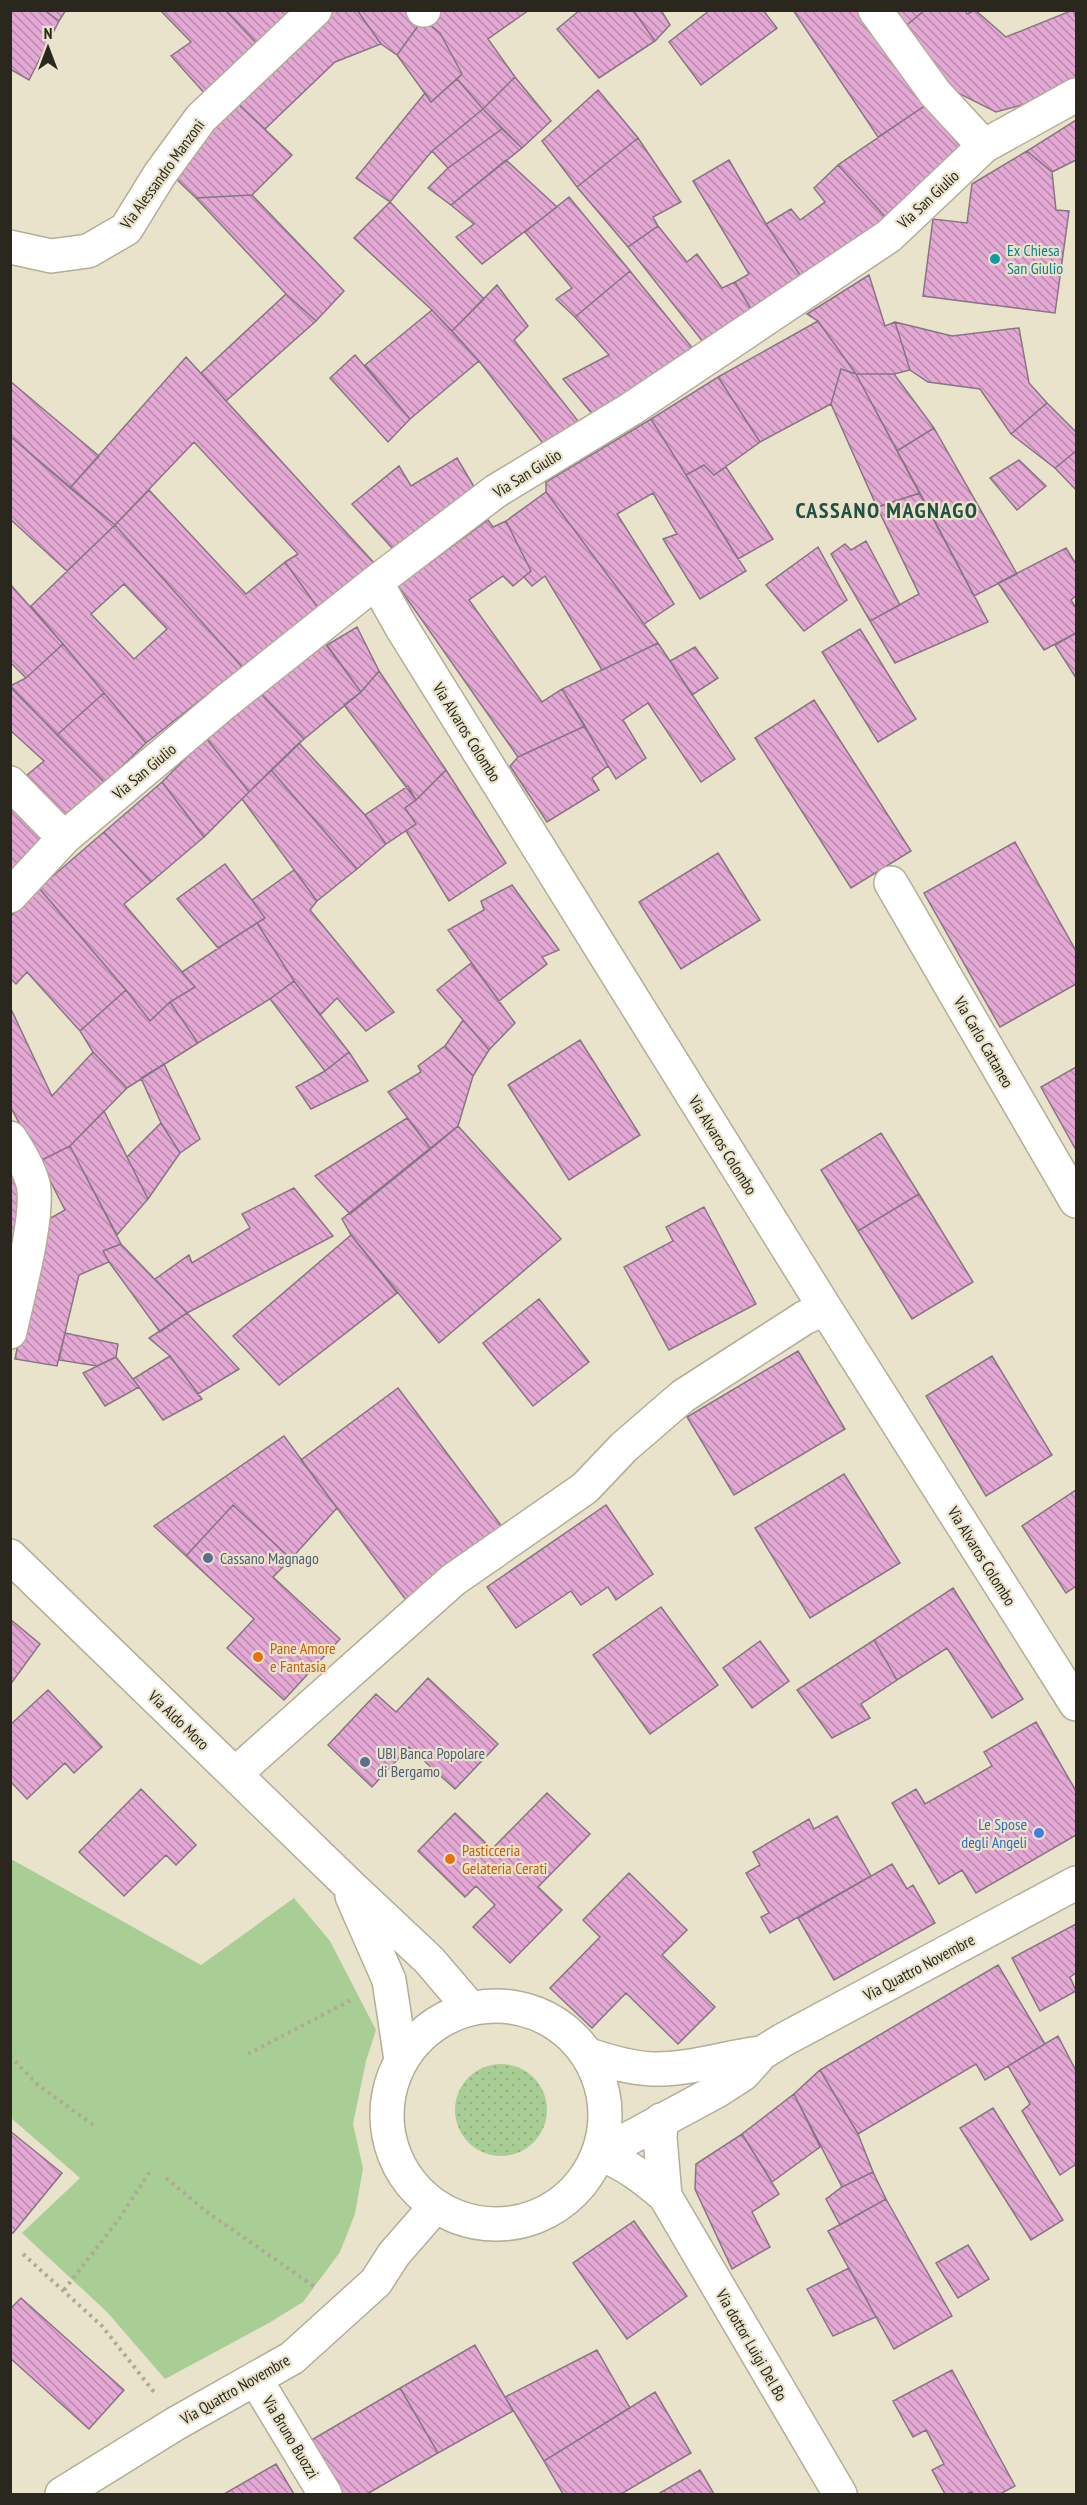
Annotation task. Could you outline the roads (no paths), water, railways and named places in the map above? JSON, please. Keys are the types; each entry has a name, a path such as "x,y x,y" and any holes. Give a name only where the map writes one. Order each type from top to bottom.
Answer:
{"street":[{"name":"Via Alessandro Manzoni","path":"10,247 51,256 88,251 126,229 160,174 201,118 315,10"},
{"path":"875,10 934,93 984,146"},
{"name":"Via San Giulio","path":"10,896 64,838 224,703 376,582 496,491 631,409 889,236 984,146 1077,95"},
{"name":"Via Alvaros Colombo","path":"376,582 397,620 825,1308 1077,1704"},
{"path":"10,783 64,838"},
{"name":"Via Carlo Cattaneo","path":"891,884 1077,1201"},
{"path":"10,1138 20,1154 33,1185 35,1208 10,1332"},
{"path":"235,1774 453,1580 585,1488 624,1448 682,1396 804,1318 825,1308"},
{"name":"Via Aldo Moro","path":"10,1556 429,1960 470,2008"},
{"name":"Via Aldo Moro","path":"347,1883 389,1980 401,2060"},
{"name":"Via Quattro Novembre","path":"589,2055 634,2067 654,2069 762,2053 1077,1883"},
{"path":"504,2005 537,2013 567,2030 589,2055 603,2086 607,2120 600,2154 584,2182 560,2205 530,2219 498,2225 465,2221 435,2207 411,2185 394,2156 386,2124 388,2090 401,2060 419,2037 443,2019 470,2008 504,2005"},
{"name":"Via Quattro Novembre","path":"600,2154 715,2092 743,2074 762,2053"},
{"name":"Via dottor Luigi Del Bo","path":"662,2120 660,2160 665,2196"},
{"name":"Via dottor Luigi Del Bo","path":"600,2154 620,2162 642,2176 665,2196 840,2494"},
{"name":"Via Quattro Novembre","path":"62,2494 175,2424 292,2358 376,2282 394,2254 435,2207"},
{"name":"Via Bruno Buozzi","path":"256,2380 326,2494"}],"place":[{"name":"Ex Chiesa San Giulio","path":"995,259"},
{"name":"Cassano Magnago","path":"208,1558"},
{"name":"Pane Amore e Fantasia","path":"258,1657"},
{"name":"UBI Banca Popolare di Bergamo","path":"365,1762"},
{"name":"Le Spose degli Angeli","path":"1039,1833"},
{"name":"Pasticceria Gelateria Cerati","path":"450,1859"}],"district":[{"name":"CASSANO MAGNAGO","path":"887,510"}]}
